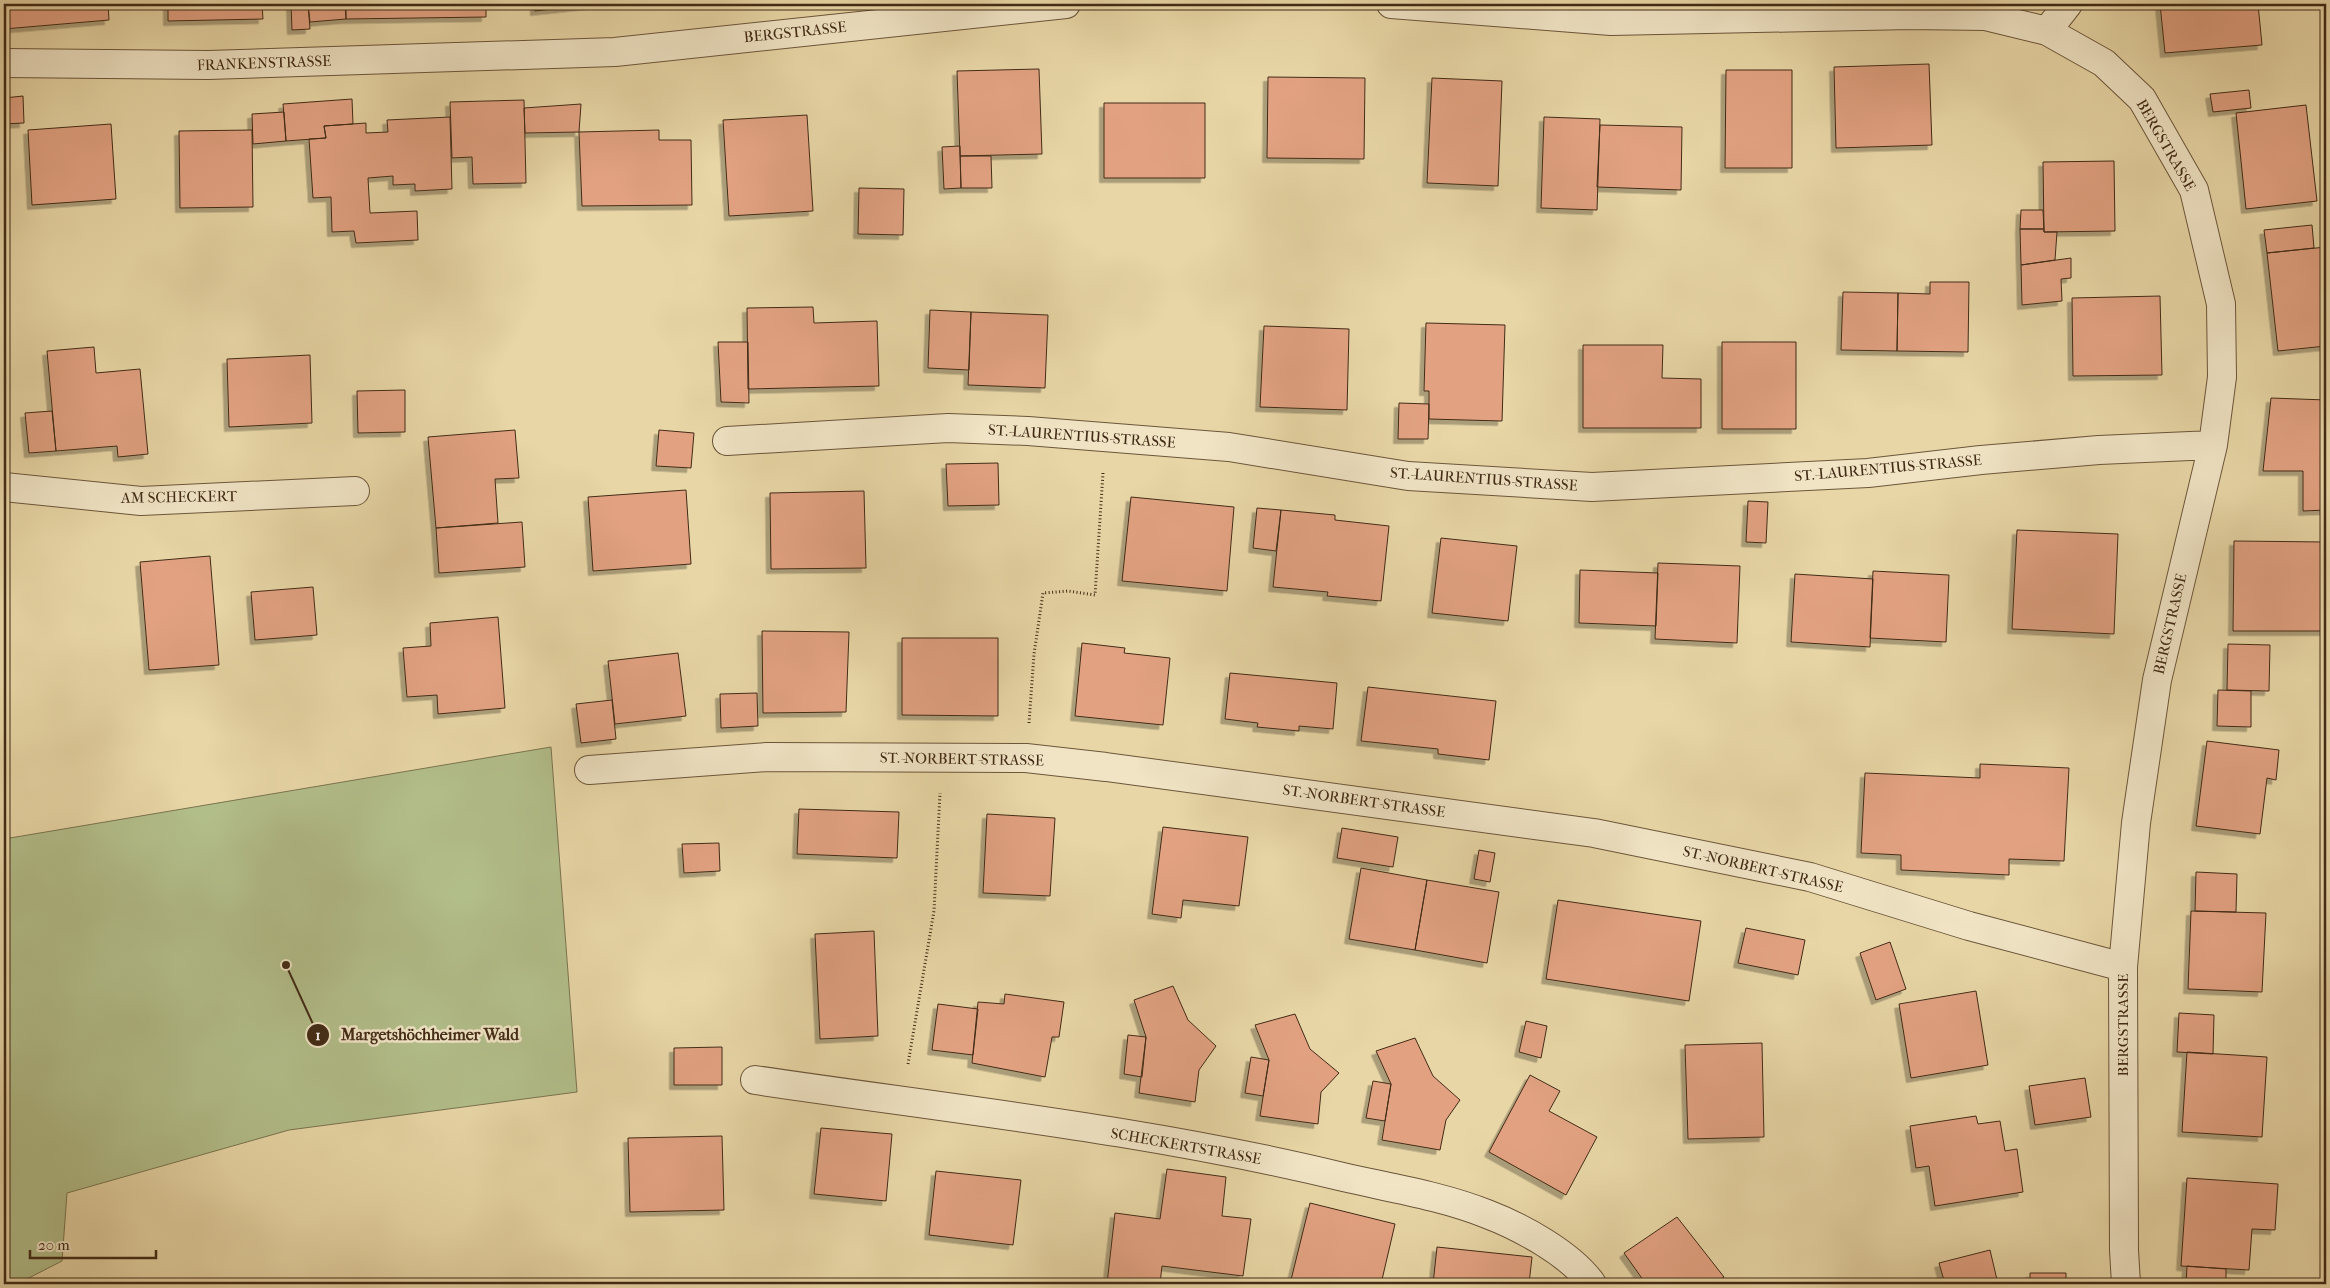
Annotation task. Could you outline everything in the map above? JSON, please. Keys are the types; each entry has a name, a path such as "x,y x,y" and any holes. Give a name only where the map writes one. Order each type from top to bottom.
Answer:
{"street":[{"name":"BERGSTRASSE","path":"523,55 615,52 1066,4"},
{"name":"BERGSTRASSE","path":"1390,4 1611,21 1901,15 1985,16 2048,32 2104,63 2142,99 2194,190 2221,304 2222,377 2212,445 2157,680 2136,823 2123,967 2124,1250 2126,1284"},
{"path":"2048,32 2068,4"},
{"name":"FRANKENSTRASSE","path":"4,63 208,65 523,55"},
{"name":"ST.-LAURENTIUS-STRASSE","path":"727,441 948,428 1105,437 1229,447 1408,476 1592,486 1868,473 1981,460 2089,451 2212,445"},
{"name":"AM SCHECKERT","path":"4,488 141,501 355,491"},
{"name":"ST.-NORBERT-STRASSE","path":"589,770 766,757 1026,758 1310,794 1594,833 1810,877 1969,926 2123,967"},
{"name":"SCHECKERTSTRASSE","path":"755,1080 1067,1125 1280,1161 1432,1198 1487,1214 1538,1238 1585,1274 1592,1284"}],"path":[{"path":"1026,758 1034,654 1043,593 1068,591 1095,595 1105,437"},
{"path":"901,1102 934,911 939,835 940,757"}],"green space":[{"path":"551,747 577,1092 289,1130 67,1193 62,1261 17,1284 4,1284 4,839"}],"building":[{"path":"4,4 108,4 109,20 4,29"},
{"path":"168,4 262,4 263,19 168,21"},
{"path":"291,4 308,4 310,29 292,30"},
{"path":"308,4 345,4 346,19 310,22"},
{"path":"346,4 486,4 486,17 346,19"},
{"path":"535,4 599,4 535,11"},
{"path":"2160,4 2258,4 2262,45 2165,53"},
{"path":"1929,64 1932,145 1836,148 1834,67"},
{"path":"1039,69 1042,154 960,156 957,71"},
{"path":"1726,70 1792,70 1792,168 1725,168"},
{"path":"1268,77 1365,78 1364,159 1267,158"},
{"path":"1432,78 1502,81 1498,186 1427,183"},
{"path":"2249,90 2251,108 2213,112 2210,94"},
{"path":"23,96 24,123 4,124 4,98"},
{"path":"352,99 353,124 324,126 326,138 286,141 283,104"},
{"path":"524,100 526,183 473,184 472,157 452,158 450,102"},
{"path":"1104,103 1205,103 1205,178 1104,178"},
{"path":"581,104 579,132 525,133 524,108"},
{"path":"2306,105 2317,201 2246,209 2236,113"},
{"path":"284,112 286,141 253,144 252,114"},
{"path":"807,115 813,211 729,216 723,120"},
{"path":"450,117 452,189 415,191 415,184 393,185 393,176 368,178 370,213 417,211 418,240 356,243 354,231 332,232 331,197 313,198 309,139 326,138 324,126 366,123 366,133 388,132 387,120"},
{"path":"1544,117 1600,119 1597,210 1541,208"},
{"path":"111,124 116,199 32,205 28,130"},
{"path":"1600,125 1682,127 1681,190 1597,187"},
{"path":"252,130 253,207 180,208 179,131"},
{"path":"659,130 659,140 691,140 692,205 582,206 579,132"},
{"path":"960,146 961,188 944,189 942,147"},
{"path":"960,156 991,156 992,188 961,188"},
{"path":"2114,161 2115,231 2044,232 2043,162"},
{"path":"859,188 904,189 903,235 858,234"},
{"path":"2021,210 2043,210 2044,229 2020,229"},
{"path":"2312,225 2314,248 2267,253 2264,230"},
{"path":"2020,229 2044,229 2044,232 2057,232 2055,260 2021,265"},
{"path":"2326,247 2326,346 2278,351 2267,253"},
{"path":"2071,258 2071,278 2061,279 2062,301 2022,305 2021,265"},
{"path":"1930,282 1969,282 1968,352 1897,351 1898,293 1930,294"},
{"path":"1843,292 1898,293 1897,351 1841,350"},
{"path":"2160,296 2162,375 2073,376 2072,298"},
{"path":"813,307 814,323 877,321 879,386 748,389 747,308"},
{"path":"930,310 971,312 969,370 928,368"},
{"path":"971,312 1048,315 1045,388 968,385"},
{"path":"1426,323 1505,325 1502,421 1429,419 1429,391 1424,391"},
{"path":"1264,326 1349,329 1347,410 1260,407"},
{"path":"718,342 748,342 749,403 721,402"},
{"path":"1722,342 1796,342 1796,429 1722,429"},
{"path":"1583,345 1663,345 1662,378 1701,379 1701,428 1583,428"},
{"path":"94,347 96,373 140,369 148,454 118,457 117,446 56,451 47,351"},
{"path":"310,355 312,423 229,427 227,359"},
{"path":"405,390 405,432 358,433 357,391"},
{"path":"2271,398 2326,400 2326,510 2303,511 2303,471 2263,471"},
{"path":"1399,403 1429,404 1428,439 1398,439"},
{"path":"52,411 56,451 29,453 25,413"},
{"path":"515,430 519,478 495,479 498,523 436,528 428,437"},
{"path":"659,430 694,433 691,468 656,466"},
{"path":"998,463 999,505 948,506 946,464"},
{"path":"686,490 691,564 593,571 588,497"},
{"path":"864,491 866,568 771,569 770,493"},
{"path":"1131,497 1234,507 1227,591 1122,581"},
{"path":"1748,501 1768,502 1766,543 1746,542"},
{"path":"1257,508 1281,510 1276,551 1253,548"},
{"path":"1281,510 1335,515 1335,520 1389,526 1381,601 1327,596 1328,592 1273,587"},
{"path":"522,522 525,567 439,573 436,528"},
{"path":"2017,530 2118,534 2114,634 2012,629"},
{"path":"1441,538 1517,546 1508,621 1432,613"},
{"path":"2234,541 2325,542 2326,631 2233,631"},
{"path":"210,556 219,665 149,670 140,562"},
{"path":"1658,563 1740,566 1737,643 1655,639"},
{"path":"1580,570 1658,573 1656,626 1579,623"},
{"path":"1873,571 1949,575 1946,642 1870,638"},
{"path":"1795,574 1873,579 1870,647 1791,642"},
{"path":"313,587 317,635 255,640 251,592"},
{"path":"498,617 505,708 438,714 437,695 407,697 403,648 431,646 430,623"},
{"path":"762,631 849,632 846,712 763,713"},
{"path":"902,638 998,638 998,716 902,715"},
{"path":"1082,643 1125,648 1124,653 1170,658 1163,725 1075,716"},
{"path":"2228,644 2270,645 2269,691 2227,690"},
{"path":"678,653 686,716 615,724 608,661"},
{"path":"1230,673 1337,683 1333,729 1299,726 1299,731 1257,727 1258,723 1225,719"},
{"path":"1368,687 1496,701 1489,760 1438,754 1438,749 1361,741"},
{"path":"2218,690 2251,691 2251,727 2217,726"},
{"path":"757,693 758,726 721,728 720,694"},
{"path":"612,700 616,739 581,743 576,704"},
{"path":"2207,741 2279,750 2276,780 2267,778 2260,834 2196,826"},
{"path":"1980,764 2069,768 2064,861 2009,859 2009,875 1901,870 1901,855 1861,853 1865,773 1980,778"},
{"path":"799,809 899,812 897,858 797,854"},
{"path":"987,814 1055,818 1050,896 983,893"},
{"path":"1163,827 1248,837 1239,906 1183,900 1181,918 1152,914"},
{"path":"1342,828 1398,837 1393,867 1337,858"},
{"path":"719,843 720,871 684,873 682,844"},
{"path":"1479,850 1495,853 1490,882 1474,879"},
{"path":"1361,868 1427,880 1415,950 1349,939"},
{"path":"2196,872 2237,874 2236,912 2195,911"},
{"path":"1427,880 1499,892 1487,963 1415,950"},
{"path":"1558,900 1701,921 1689,1001 1546,979"},
{"path":"2191,911 2266,913 2262,992 2188,989"},
{"path":"1746,928 1805,940 1798,975 1738,963"},
{"path":"874,931 878,1036 820,1039 815,934"},
{"path":"1890,942 1906,989 1876,1000 1860,953"},
{"path":"1173,986 1188,1020 1216,1046 1199,1070 1195,1102 1139,1093 1146,1037 1134,1000"},
{"path":"1976,991 1988,1065 1911,1078 1899,1004"},
{"path":"1005,994 1064,1002 1059,1037 1052,1037 1045,1077 972,1063 978,1002 1004,1004"},
{"path":"938,1004 978,1009 973,1055 932,1050"},
{"path":"2179,1013 2214,1015 2213,1054 2177,1052"},
{"path":"1295,1014 1310,1049 1339,1073 1321,1092 1318,1124 1260,1116 1269,1060 1255,1025"},
{"path":"1526,1021 1547,1026 1541,1058 1519,1052"},
{"path":"1128,1035 1146,1037 1142,1077 1124,1074"},
{"path":"1415,1038 1433,1076 1460,1100 1446,1120 1440,1150 1382,1140 1391,1084 1376,1051"},
{"path":"1762,1043 1764,1137 1688,1139 1685,1045"},
{"path":"722,1047 722,1085 674,1085 674,1048"},
{"path":"2187,1052 2267,1057 2262,1137 2182,1132"},
{"path":"1251,1057 1269,1060 1263,1096 1245,1093"},
{"path":"1530,1075 1560,1091 1549,1111 1597,1137 1566,1195 1489,1152"},
{"path":"2085,1078 2091,1117 2035,1125 2029,1086"},
{"path":"1373,1081 1391,1084 1385,1121 1366,1118"},
{"path":"1976,1116 1978,1124 2000,1121 2005,1151 2017,1149 2023,1192 1935,1206 1929,1166 1916,1168 1910,1126"},
{"path":"821,1128 892,1134 886,1201 814,1194"},
{"path":"722,1136 724,1210 630,1212 628,1138"},
{"path":"1167,1169 1226,1177 1222,1216 1251,1219 1243,1276 1162,1266 1160,1284 1107,1284 1115,1213 1160,1219"},
{"path":"936,1171 1021,1180 1013,1245 929,1235"},
{"path":"2187,1178 2278,1184 2275,1230 2252,1229 2249,1270 2181,1266"},
{"path":"1310,1203 1395,1224 1381,1284 1290,1284"},
{"path":"1677,1217 1724,1277 1712,1284 1646,1284 1624,1253"},
{"path":"1437,1247 1532,1257 1529,1284 1433,1284"},
{"path":"1990,1250 1998,1284 1945,1284 1939,1263"},
{"path":"2187,1266 2226,1269 2226,1284 2186,1284"},
{"path":"2030,1273 2066,1273 2066,1284 2030,1284"}],"place":[{"name":"Margetshöchheimer Wald","path":"286,965"}]}
